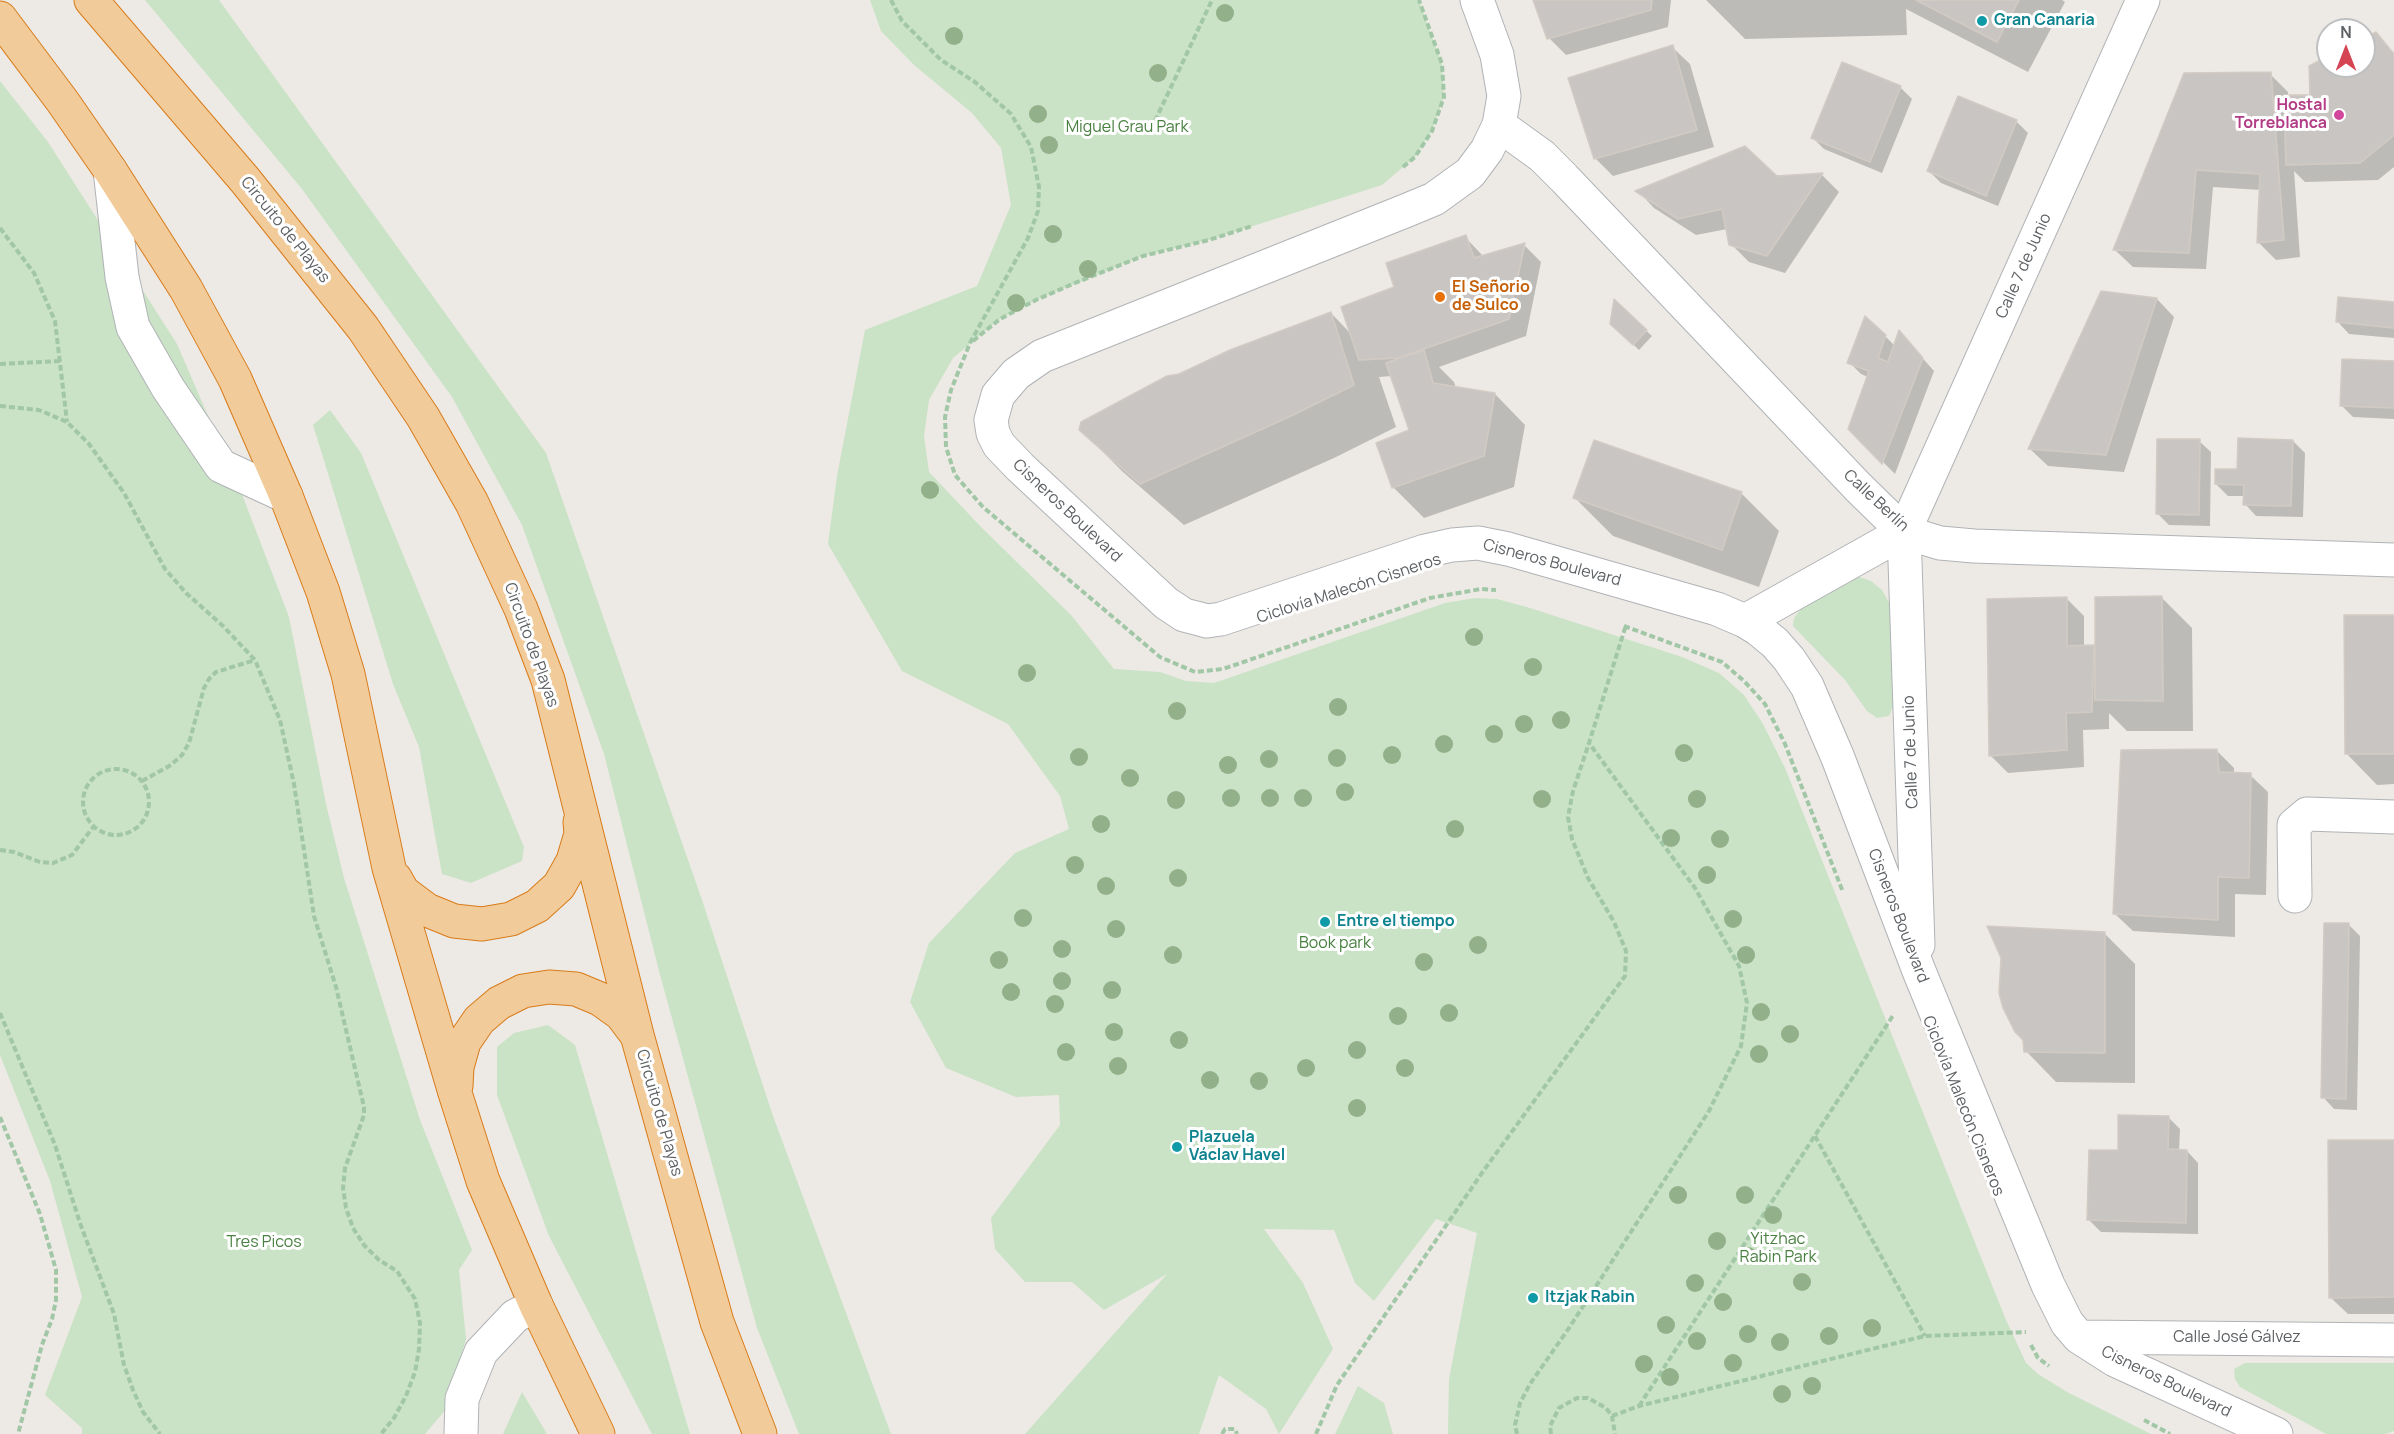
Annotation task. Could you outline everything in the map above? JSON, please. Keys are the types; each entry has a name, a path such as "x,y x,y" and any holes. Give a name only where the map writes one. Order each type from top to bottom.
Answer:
{"highway":[{"name":"Circuito de Playas","path":"91,0 245,180 363,328 423,417 472,503 521,609 548,680 637,1035 717,1322 760,1434"},
{"path":"0,18 110,170 186,289 236,379 286,496 323,592 348,674 389,868 483,1181 536,1305 598,1434"},
{"path":"389,868 403,892 427,910 454,921 482,924 511,919 537,906 559,886 573,861 581,834 580,804"},
{"path":"455,1093 457,1067 464,1042 479,1020 499,1003 523,991 549,987 576,989 600,999 621,1014 637,1035"}],"street":[{"name":"Cisneros Boulevard","path":"1477,0 1497,55 1503,79 1504,96 1499,125 1487,150 1470,172 1434,199 1042,356 1016,374 998,395 991,420 993,433 1009,456 1166,603 1184,615 1207,621 1221,619 1425,551 1463,543 1493,545 1717,609 1745,621 1775,643 1799,672 1807,686 1838,758 1918,971 2059,1309 2079,1337 2115,1360 2276,1434"},
{"name":"Calle 7 de Junio","path":"1918,971 1904,532 2143,0"},
{"name":"Calle Berlín","path":"1499,125 1542,156 1858,487 1904,532 1940,543 1974,546 2394,560"},
{"path":"110,170 122,277 133,327 168,388 221,466 286,496"},
{"path":"1745,621 1904,532"},
{"path":"2295,896 2294,825 2307,814 2394,817"},
{"path":"461,1434 462,1399 481,1352 515,1316 536,1305"},
{"name":"Calle José Gálvez","path":"2079,1337 2394,1340"}],"path":[{"path":"891,0 902,21 941,60 975,82 1011,114 1031,147 1039,187 1038,212 1028,238 970,343 951,390 945,417 946,447 956,475 983,507 1160,657 1195,672 1223,669 1430,598 1481,589 1500,590"},
{"path":"1155,121 1212,0"},
{"path":"1398,171 1415,157 1432,131 1444,97 1442,64 1419,0"},
{"path":"970,343 1000,320 1036,300 1143,256 1209,240 1263,223"},
{"path":"0,228 34,273 56,321 67,422"},
{"path":"0,364 60,361"},
{"path":"0,406 39,410 67,422 89,444 124,493 165,569 186,593 223,626 255,660 280,720 294,784 314,916 336,987 364,1107 364,1115 345,1168 343,1188 346,1208 353,1228 364,1245 379,1260 397,1271 416,1299 420,1323 415,1372 402,1403 381,1434"},
{"path":"1316,1434 1337,1385 1484,1170 1625,976 1626,951 1614,922 1588,878 1572,839 1568,817 1639,587"},
{"path":"1615,624 1722,662 1765,704 1785,744 1845,897"},
{"path":"142,781 171,765 182,755 189,743 208,679 216,672 255,660"},
{"path":"1517,1434 1515,1425 1520,1403 1530,1384 1710,1111 1741,1046 1747,1003 1739,966 1695,888 1589,743"},
{"path":"113,769 134,774 142,781 148,790 148,811 137,827 126,833 116,834 104,832 87,819 83,797 93,777 113,769"},
{"path":"0,850 40,862 53,863 72,855 94,826"},
{"path":"1639,1406 1906,998 1918,971"},
{"path":"1888,1006 1897,1028"},
{"path":"0,1013 55,1145 80,1223 114,1314 124,1365 133,1390 143,1412 160,1434"},
{"path":"0,1117 40,1214 56,1270 56,1300 52,1319 42,1345 18,1434"},
{"path":"1815,1136 1925,1336"},
{"path":"2021,1321 2038,1358 2053,1368"},
{"path":"1612,1416 1639,1406 1925,1336 2026,1332"},
{"path":"1551,1434 1550,1426 1559,1408 1577,1398 1588,1398 1606,1408 1612,1416 1615,1434"},
{"path":"2140,1418 2170,1434"},
{"path":"1222,1434 1225,1429 1235,1429 1237,1434"}],"green space":[{"path":"145,0 219,0 546,453 702,900 773,1116 891,1434 799,1434 757,1328 659,971 604,754 522,525 452,397 302,189"},
{"path":"870,0 1419,0 1442,64 1444,97 1432,131 1415,157 1382,185 1209,240 1143,256 1036,300 1000,319 953,358 929,400 924,436 929,472 982,528 1071,615 1114,669 1160,672 1186,681 1214,683 1445,603 1475,598 1497,599 1530,608 1682,657 1719,673 1744,695 1763,724 1785,768 2006,1320 2026,1363 2038,1374 2067,1392 2151,1434 1448,1434 1449,1379 1477,1233 1436,1219 1374,1301 1355,1283 1334,1230 1264,1229 1303,1283 1333,1349 1279,1434 1266,1409 1219,1375 1199,1434 1025,1434 1167,1274 1104,1310 1072,1282 1025,1282 995,1249 991,1218 1060,1125 1059,1095 1016,1097 946,1068 910,1002 929,943 1015,853 1069,829 1060,796 1008,724 902,671 828,544 837,476 865,330 977,286 1011,205 1001,148 972,113 914,65 881,31"},
{"name":"Tres Picos","path":"0,81 48,142 177,344 243,497 289,617 326,804 344,878 420,1120 472,1250 459,1270 466,1339 447,1408 425,1434 82,1434 82,1428 45,1395 82,1297 50,1181 0,1055"},
{"path":"330,410 361,453 524,847 522,861 471,883 442,874 419,747 393,684 313,425"},
{"path":"1859,577 1871,581 1882,590 1890,604 1894,633 1893,706 1889,716 1877,718 1867,711 1845,680 1793,626 1794,618 1801,609 1843,580"},
{"path":"548,1025 575,1045 690,1434 652,1434 549,1236 497,1095 497,1047 514,1033"},
{"path":"2245,1363 2394,1363 2394,1431 2386,1434 2326,1434 2240,1387 2235,1379 2234,1369"},
{"path":"1358,1386 1384,1403 1393,1434 1335,1434"},
{"path":"522,1392 547,1434 503,1434"}],"building":[{"path":"1533,0 1652,0 1651,10 1547,39"},
{"name":"Gran Canaria","path":"1916,0 2019,0 1997,42"},
{"name":"Hostal Torreblanca","path":"2376,32 2394,54 2394,135 2360,163 2286,165 2284,95 2310,95 2309,66 2316,62 2316,78 2376,78"},
{"path":"1673,45 1697,130 1594,159 1568,78"},
{"path":"1842,62 1901,86 1870,162 1811,138"},
{"path":"2271,72 2284,240 2257,243 2260,174 2196,170 2189,253 2113,250 2184,73"},
{"path":"1958,96 2017,120 1986,196 1927,171"},
{"path":"1745,146 1777,176 1823,173 1767,256 1729,245 1722,209 1678,219 1635,191"},
{"name":"El Señorio de Sulco","path":"1466,235 1474,258 1525,243 1509,319 1398,358 1359,360 1341,307 1394,287 1386,263"},
{"path":"2101,291 2157,298 2106,455 2028,449"},
{"path":"2338,297 2394,302 2394,328 2336,322"},
{"path":"1614,299 1647,330 1633,345 1610,324"},
{"path":"1331,312 1354,385 1291,416 1140,484 1079,430 1081,422 1167,376 1179,374 1230,350"},
{"path":"1865,316 1886,335 1878,358 1888,362 1899,330 1923,358 1882,464 1848,429 1869,371 1847,363"},
{"path":"1424,350 1433,383 1495,393 1484,456 1392,488 1376,443 1409,430 1386,363"},
{"path":"2342,359 2394,361 2394,408 2340,406"},
{"path":"2238,438 2293,440 2291,506 2243,505 2244,485 2215,484 2215,469 2237,469"},
{"path":"2157,439 2200,439 2199,515 2156,514"},
{"path":"1594,440 1742,492 1722,550 1573,498"},
{"path":"2162,596 2163,701 2095,700 2095,597"},
{"path":"2067,597 2067,646 2094,645 2092,712 2066,713 2067,750 1989,756 1987,599"},
{"path":"2344,615 2394,615 2394,754 2345,754"},
{"path":"2217,749 2219,772 2251,773 2249,878 2218,877 2218,920 2113,914 2121,750"},
{"path":"2324,923 2349,923 2346,1099 2321,1098"},
{"path":"1987,926 2105,932 2105,1053 2024,1052 2023,1040 2015,1032 2003,1008 1999,993 2001,958"},
{"path":"2118,1115 2169,1116 2168,1149 2187,1150 2186,1223 2087,1220 2089,1150 2118,1150"},
{"path":"2328,1140 2394,1140 2394,1297 2329,1298"}],"place":[{"name":"Gran Canaria","path":"1982,21"},
{"name":"Hostal Torreblanca","path":"2339,115"},
{"name":"El Señorio de Sulco","path":"1440,297"},
{"name":"Entre el tiempo","path":"1325,922"},
{"name":"Plazuela Václav Havel","path":"1177,1147"},
{"name":"Itzjak Rabin","path":"1533,1298"}],"park label":[{"name":"Miguel Grau Park","path":"1127,128"},
{"name":"Book park","path":"1335,944"},
{"name":"Yitzhac Rabin Park","path":"1778,1249"}]}
